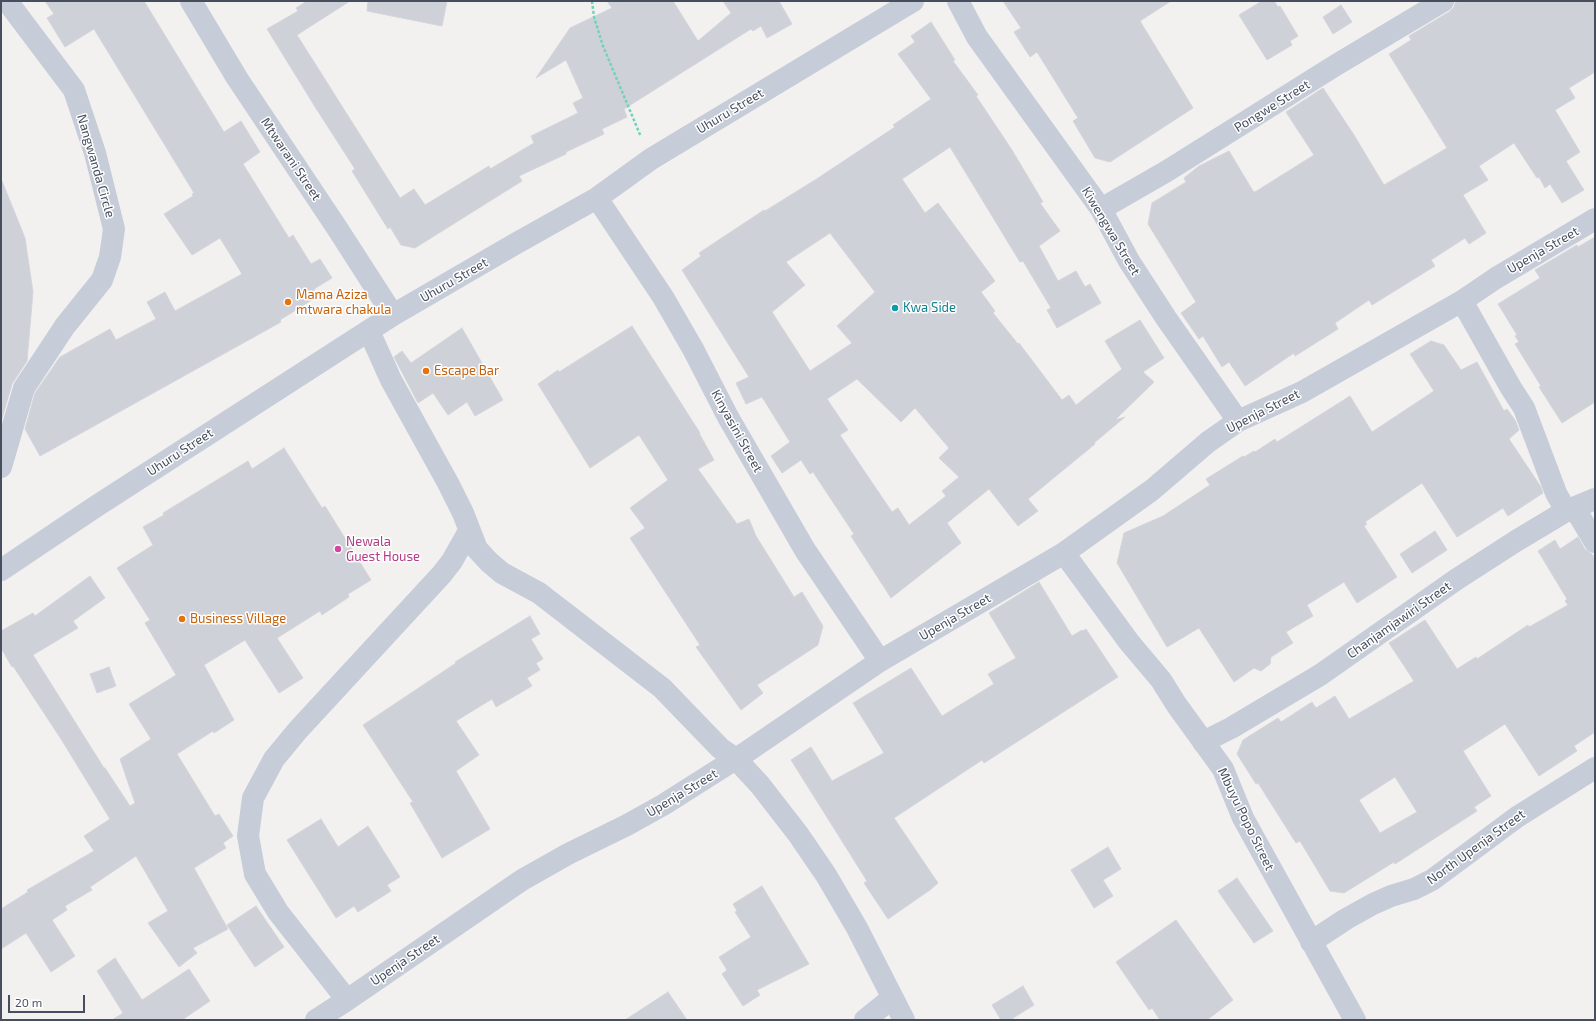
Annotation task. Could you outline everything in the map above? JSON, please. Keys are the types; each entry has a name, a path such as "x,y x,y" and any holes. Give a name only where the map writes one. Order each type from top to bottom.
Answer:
{"street":[{"name":"Nangwanda Circle","path":"1,467 24,388 65,326 102,280 110,257 114,229 97,160 74,90 7,1"},
{"name":"Mtwarani Street","path":"191,1 237,78 393,315"},
{"name":"Uhuru Street","path":"1,570 95,507 393,315 597,198 650,158 913,1"},
{"name":"Kiwengwa Street","path":"958,1 977,37 1101,209 1133,268 1238,421"},
{"name":"Pongwe Street","path":"1101,209 1167,171 1336,65 1443,1"},
{"name":"Kinyasini Street","path":"597,198 663,297 693,349 728,417 805,550 880,661"},
{"name":"Upenja Street","path":"316,1020 522,880 568,854 627,825 663,805 736,759 880,661 1064,553 1152,490 1208,442 1238,421 1302,392 1462,301 1496,278 1595,219"},
{"path":"1462,301 1511,388 1524,408 1556,493 1595,542"},
{"path":"368,332 392,380 448,483 463,513 477,549 488,562 512,579 539,593 662,688 720,748 736,759 760,785 798,834 826,875 857,928 904,1020"},
{"name":"Chanjamjawiri Street","path":"1203,742 1320,676 1457,579 1516,541 1571,510 1595,500"},
{"path":"347,1000 278,912 255,874 248,836 253,798 274,759 442,574 452,561 469,531"},
{"name":"Mbuyu Popo Street","path":"1064,553 1129,642 1161,680 1176,704 1223,769 1243,818 1355,1020"},
{"name":"North Upenja Street","path":"1311,942 1346,919 1373,904 1391,896 1414,889 1432,880 1517,817 1595,768"},
{"path":"865,1020 892,998"}],"path":[{"path":"592,1 594,17 603,46 650,158"}],"building":[{"path":"45,1 144,1 224,132 241,121 260,152 243,164 289,238 293,235 311,264 320,259 332,278 314,289 318,296 280,320 281,322 40,456 25,429 35,393 60,357 110,329 116,340 156,319 147,302 165,292 175,311 242,274 220,238 192,255 164,214 193,196 192,194 194,193 94,29 65,47 47,18 54,14"},
{"path":"307,1 350,1 297,35 400,198 414,189 425,205 489,166 490,169 534,143 531,136 578,113 573,103 583,98 566,60 536,78 570,28 612,8 607,1 673,1 698,41 731,13 723,1 779,1 792,24 767,38 761,26 753,31 751,29 624,109 627,117 602,129 604,134 519,176 522,181 415,248 401,245 390,227 388,229 352,171 355,169 267,29 298,11 296,8"},
{"path":"368,1 447,1 442,26 367,11"},
{"path":"1003,1 1171,1 1140,21 1193,108 1110,162 1095,158 1073,121 1078,118 1037,52 1030,57 1014,32 1021,28"},
{"path":"1262,1 1274,1 1278,7 1280,6 1298,36 1290,41 1292,45 1267,60 1239,15"},
{"path":"1459,1 1595,1 1595,72 1569,88 1575,98 1555,110 1580,152 1566,161 1584,190 1562,203 1550,184 1545,188 1539,177 1537,178 1514,143 1479,166 1488,180 1463,195 1486,233 1469,244 1465,238 1431,260 1435,266 1372,305 1369,300 1335,323 1338,329 1295,356 1294,353 1245,386 1229,362 1222,367 1203,336 1199,339 1181,313 1196,302 1148,224 1152,203 1186,182 1184,178 1199,166 1229,151 1255,192 1314,155 1286,112 1323,88 1354,135 1384,185 1447,148 1389,54 1411,40 1409,36 1449,12 1454,7 1455,3"},
{"path":"1341,5 1352,22 1333,34 1323,17"},
{"path":"931,22 955,60 953,61 978,95 976,96 1012,150 1043,202 1040,203 1060,231 1039,246 1058,281 1076,271 1085,287 1090,284 1101,303 1057,328 1047,310 1051,308 1023,261 1020,262 950,147 902,179 925,213 938,203 995,281 981,292 995,311 993,313 1018,344 1019,343 1062,400 1069,395 1076,405 1122,369 1105,341 1140,320 1164,358 1143,372 1154,382 1115,420 1125,417 1094,443 1095,444 1028,499 1038,511 1018,526 989,489 947,523 961,543 891,598 851,536 854,534 813,472 810,474 801,460 782,473 771,456 790,442 762,397 746,404 736,383 749,377 682,270 701,256 699,253 764,210 765,211 815,180 895,127 893,125 931,99 898,54 915,42 911,36","holes":["830,233 875,292 837,326 852,343 810,371 772,312 805,285 786,262","857,379 901,422 915,408 949,448 939,458 959,477 942,491 946,496 909,525 898,508 892,512 840,435 848,430 827,399"]},
{"path":"1,181 25,238 33,292 27,361 12,384 1,422"},
{"path":"1595,237 1595,402 1562,423 1539,387 1541,386 1515,344 1519,342 1515,336 1517,335 1498,304 1540,278 1535,270 1577,245 1578,247"},
{"path":"632,326 700,433 714,460 698,469 737,524 749,519 756,536 794,597 802,592 823,626 818,645 757,685 763,693 741,710 696,647 700,645 630,538 645,528 630,508 668,480 639,435 590,468 538,384 558,370 559,372"},
{"path":"462,328 503,400 475,416 467,402 448,415 433,393 418,403 394,357 402,351 411,363"},
{"path":"1431,341 1444,345 1461,370 1477,362 1504,411 1507,409 1515,420 1519,430 1509,439 1541,487 1543,493 1508,516 1503,508 1457,537 1422,483 1365,522 1367,524 1364,526 1397,577 1357,603 1344,582 1307,605 1313,616 1286,632 1293,643 1271,657 1270,664 1261,671 1254,668 1234,682 1199,628 1167,647 1117,563 1124,533 1163,516 1210,485 1206,479 1243,456 1244,457 1254,451 1255,452 1275,439 1277,442 1350,396 1372,432 1434,391 1410,354"},
{"path":"284,448 322,508 325,506 371,580 348,594 349,597 322,615 320,611 277,638 303,678 279,693 245,640 204,665 234,720 214,733 213,731 177,754 215,816 219,814 233,836 223,843 226,848 194,868 228,929 193,948 197,953 179,967 148,923 168,911 136,856 90,887 92,890 65,906 67,910 52,920 75,956 51,972 26,933 1,949 1,909 28,892 27,890 94,851 84,836 110,819 61,739 13,666 12,667 1,648 1,631 33,613 35,616 90,576 105,598 73,621 78,628 33,655 104,768 130,806 135,803 120,759 151,739 129,704 176,675 145,623 150,620 117,568 153,545 143,527 164,515 163,513 248,461 252,469"},
{"path":"1435,531 1447,550 1412,573 1400,554"},
{"path":"1578,537 1585,549 1592,554 1595,559 1595,732 1574,746 1577,751 1539,776 1505,724 1463,751 1491,796 1474,807 1477,811 1395,864 1394,862 1344,893 1330,891 1300,841 1296,843 1258,783 1256,784 1237,754 1243,740 1278,718 1281,722 1312,702 1316,708 1335,696 1349,719 1414,681 1389,643 1425,620 1457,669 1476,657 1477,659 1528,625 1529,627 1568,605 1565,601 1567,599 1538,551 1555,540 1560,549","holes":["1395,777 1417,812 1380,833 1359,800"]},
{"path":"1039,582 1072,636 1086,629 1118,677 984,763 982,760 894,818 938,883 888,919 864,883 867,881 791,760 811,747 832,781 884,753 853,703 911,668 942,716 994,684 988,674 1016,658 989,613"},
{"path":"530,616 540,634 531,639 543,659 536,663 540,670 527,678 532,686 496,707 492,699 456,721 479,755 456,771 490,829 442,858 410,803 413,802 363,725 456,663 455,662"},
{"path":"109,667 116,686 97,693 90,674"},
{"path":"321,819 338,847 368,826 400,877 387,885 391,891 358,912 354,906 336,918 287,840"},
{"path":"1108,847 1121,869 1103,880 1113,896 1094,908 1071,870"},
{"path":"1237,878 1273,931 1254,943 1218,891"},
{"path":"762,886 809,964 757,990 760,995 743,1006 722,974 727,970 719,957 751,937 735,912 737,911 733,904"},
{"path":"256,906 284,947 255,967 227,925"},
{"path":"1176,920 1233,1000 1207,1020 1160,1020 1152,1008 1149,1010 1116,962"},
{"path":"115,958 142,1000 189,969 210,1001 182,1020 112,1020 123,1013 97,971"},
{"path":"1023,986 1034,1005 1010,1020 1001,1020 992,1005"},
{"path":"668,992 687,1020 625,1020"}],"place":[{"name":"Mama Aziza mtwara chakula","path":"288,302"},
{"name":"Kwa Side","path":"895,308"},
{"name":"Escape Bar","path":"426,371"},
{"name":"Newala Guest House","path":"338,549"},
{"name":"Business Village","path":"182,619"}]}
